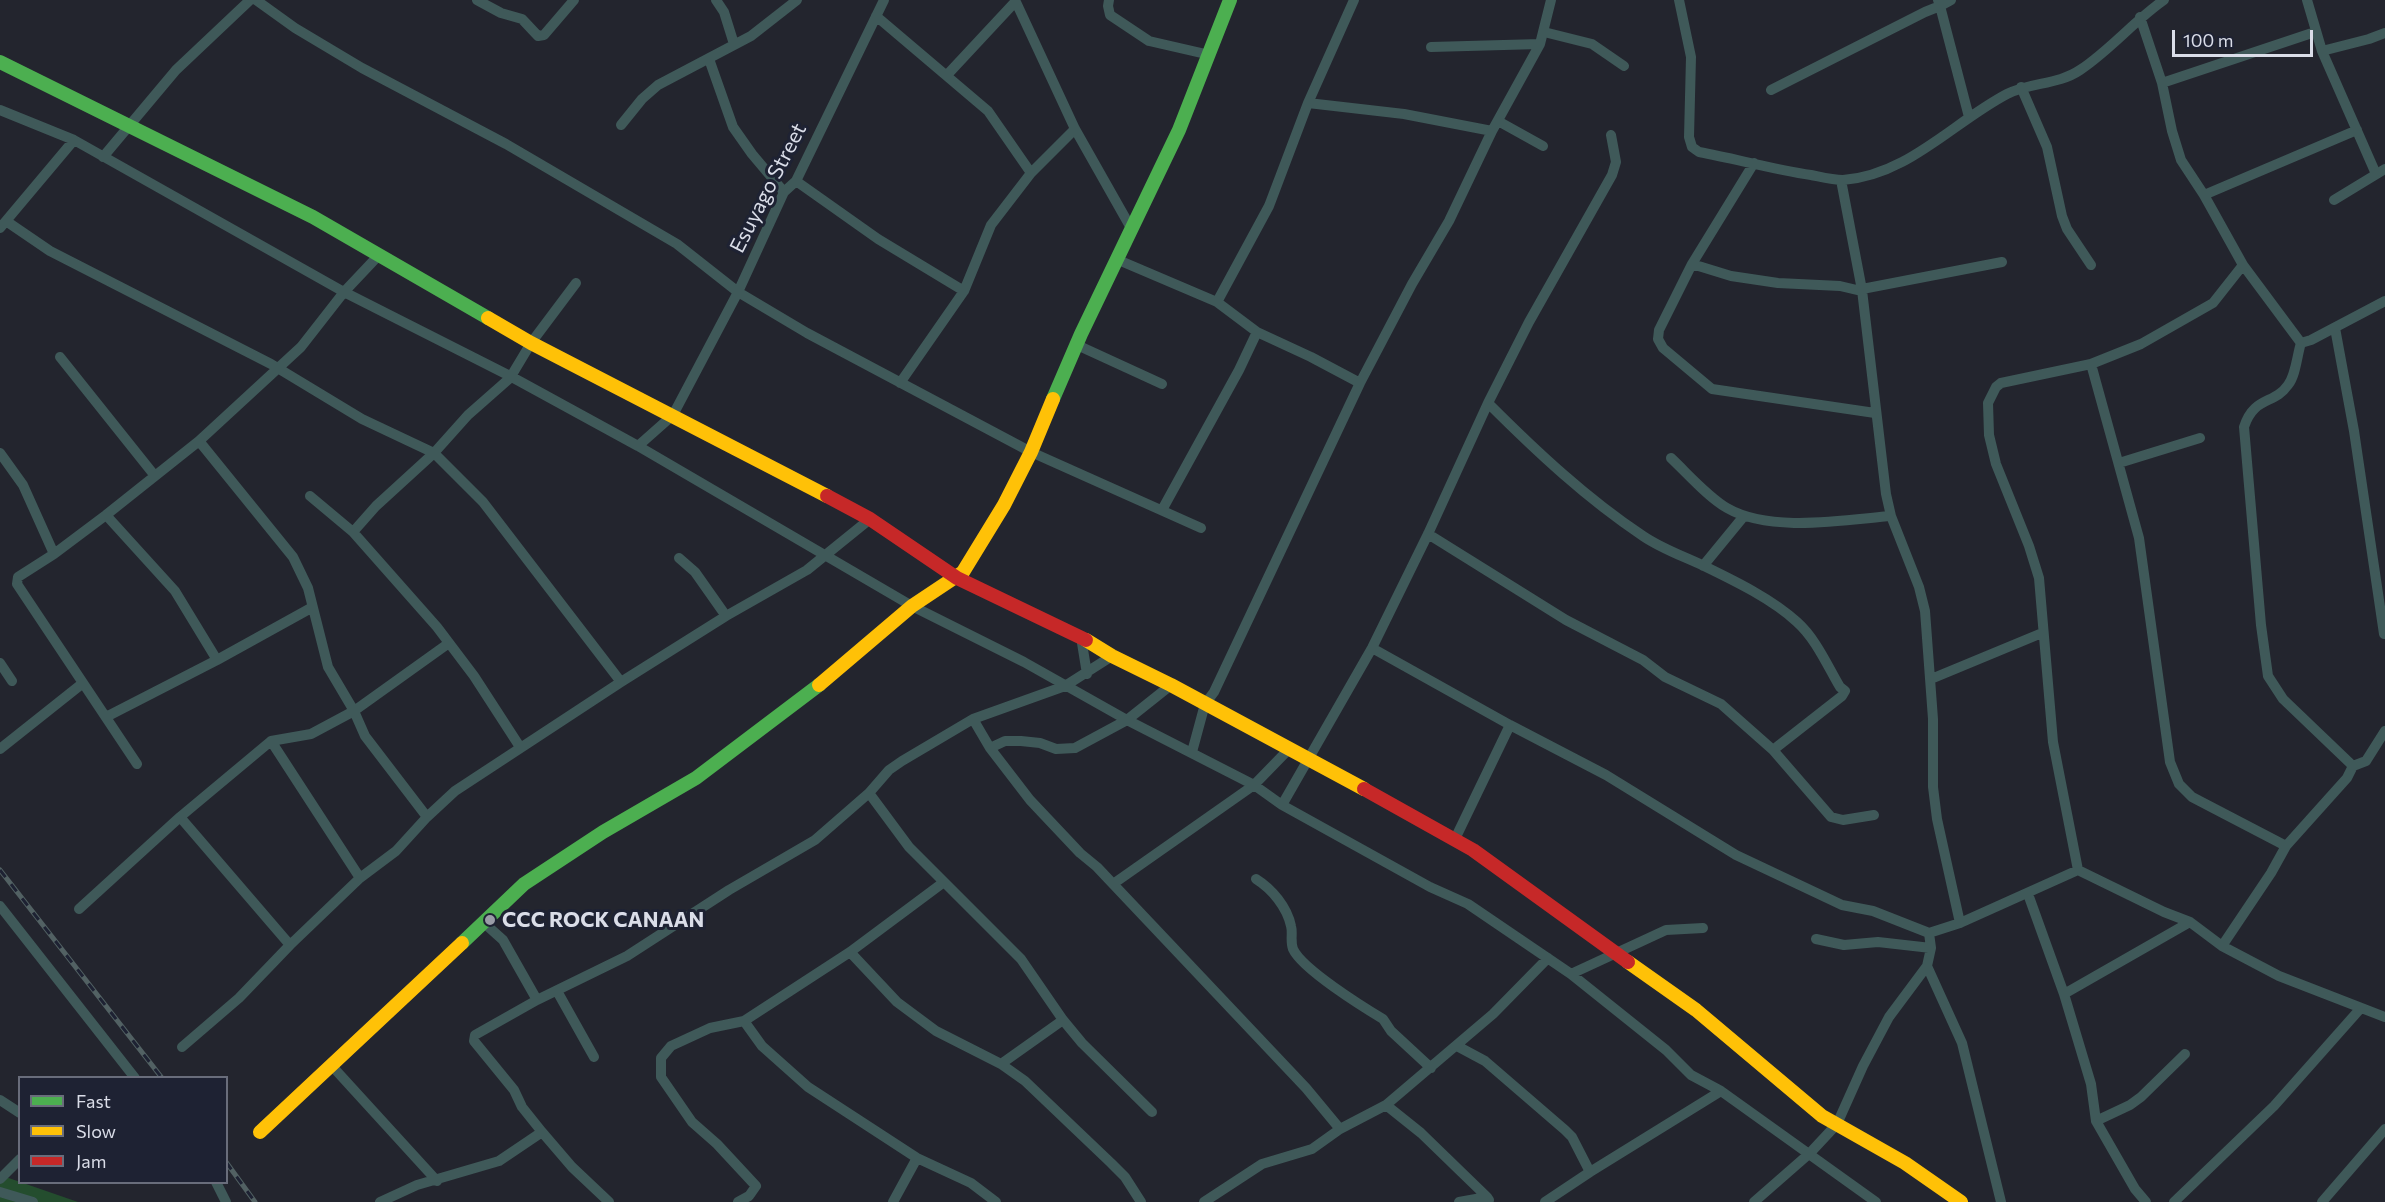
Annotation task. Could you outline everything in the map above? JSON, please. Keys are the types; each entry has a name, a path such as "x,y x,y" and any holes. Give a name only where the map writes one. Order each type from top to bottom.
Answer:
{"street":[{"path":"103,157 176,70 250,0"},
{"path":"256,0 295,28 362,68 506,144 677,244 738,292 900,383 1031,452 1201,528"},
{"path":"477,0 501,13 522,19 538,36 544,34 574,0"},
{"path":"716,0 724,12 734,44"},
{"path":"621,125 642,99 658,85 758,31 797,0"},
{"name":"Esuyago Street","path":"638,446 673,415 738,292 784,192 796,181 884,0"},
{"path":"1109,0 1110,15 1149,41 1210,54"},
{"path":"260,1132 524,884 603,832 696,778 824,681 912,606 957,578 1004,505 1031,452 1116,259 1179,130 1230,0"},
{"path":"1216,302 1269,206 1308,103 1354,0"},
{"path":"1192,753 1205,704 1214,692 1266,585 1360,383 1412,284 1449,221 1492,131 1540,44 1551,0"},
{"path":"1678,0 1691,57 1689,137 1692,147 1699,152 1840,180 1871,175 1901,164 1928,148 1969,117 2021,87 2058,81 2080,71 2139,17 2164,0"},
{"path":"1771,90 1939,3 1951,0"},
{"path":"2307,0 2322,51 2357,130 2380,171 2334,200"},
{"path":"947,75 1015,1 1074,129 1131,228"},
{"path":"1939,3 1969,117"},
{"path":"876,16 988,111 1031,173"},
{"path":"2139,17 2162,83 2181,160 2204,195 2243,265 2301,343"},
{"path":"1544,32 1592,44 1624,66"},
{"path":"2162,83 2315,32"},
{"path":"2322,51 2385,33"},
{"path":"1431,47 1540,44"},
{"path":"709,59 733,127 784,192"},
{"path":"0,62 313,217 531,343 870,519 957,578 1081,637 1473,849 1696,1010 1812,1109 1905,1163 1961,1202"},
{"path":"2021,87 2047,147 2061,216 2091,265"},
{"path":"1308,103 1404,114 1492,131"},
{"path":"0,110 74,140 344,292 510,376 638,446 912,606 1024,662 1127,720 1254,785 1282,805 1430,887 1476,908 1571,974 1666,1050 1691,1075 1721,1091 1876,1202"},
{"path":"1498,121 1543,146"},
{"path":"900,383 964,291 991,225 1031,173 1074,129"},
{"path":"2204,195 2357,130"},
{"path":"1282,805 1308,759 1316,750 1372,648 1528,322 1612,175 1616,162 1611,135"},
{"path":"74,140 3,224 50,251 279,369 362,419 434,453 483,502 621,682"},
{"path":"1754,162 1692,264 1659,330 1658,339 1663,348 1707,387 1718,391 1875,413"},
{"path":"1840,180 1862,290 1886,494 1891,516 1922,598 1931,679 1933,787 1937,819 1960,923"},
{"path":"796,181 878,239 964,291"},
{"path":"137,764 17,584 18,577 106,516 194,445 301,347 344,292 378,256"},
{"path":"1116,259 1216,302 1257,332 1360,383"},
{"path":"1692,264 1731,276 1778,283 1840,286 1862,290 2002,262"},
{"path":"2078,870 2053,742 2038,578 2032,555 1994,457 1989,435 1988,403 1996,387 2001,383 2091,364 2141,344 2213,303 2243,265"},
{"path":"353,532 376,506 434,453 468,415 510,378 531,343 576,283"},
{"path":"2301,343 2385,301"},
{"path":"2335,328 2356,442 2384,634"},
{"path":"1162,510 1239,370 1257,332"},
{"path":"2301,343 2290,383 2283,391 2260,402 2248,415 2244,427 2261,625 2268,676 2283,699 2353,766"},
{"path":"1077,345 1162,384"},
{"path":"60,357 155,476"},
{"path":"2091,364 2139,538 2170,762 2179,784 2192,797 2286,846"},
{"path":"1488,403 1554,468 1642,536 1671,553 1704,566 1778,607 1799,623 1815,643 1840,687 1845,691 1842,696 1773,750"},
{"path":"2119,463 2200,438"},
{"path":"194,445 207,451 292,557 308,588 311,608 328,667 354,711 364,736 427,817"},
{"path":"0,453 23,485 54,554"},
{"path":"1671,458 1726,507 1744,516 1795,524 1891,516"},
{"path":"310,496 353,532 449,643 474,676 520,747"},
{"path":"106,516 175,591 217,660"},
{"path":"1704,566 1744,516"},
{"path":"182,1047 239,998 360,878 396,851 455,791 621,682 825,557 870,519"},
{"path":"1428,534 1566,620 1643,660 1665,677 1721,704 1773,750 1831,817 1843,820 1874,815"},
{"path":"679,558 696,572 726,616"},
{"path":"106,717 311,608"},
{"path":"1931,679 2042,633"},
{"path":"1081,637 1087,674"},
{"path":"79,909 180,817 271,741 311,734 354,711 449,643"},
{"path":"1372,648 1510,725 1606,775 1736,855 1842,905 1873,911 1929,933 1960,923 2078,870"},
{"path":"609,1202 572,1167 542,1132 522,1107 514,1090 474,1041 475,1035 537,1000 627,956 729,890 815,840 869,793 896,765 973,719 1065,686 1113,656"},
{"path":"0,663 12,681"},
{"path":"0,749 83,683"},
{"path":"990,748 1005,741 1022,741 1040,743 1056,749 1075,748 1127,720 1172,685"},
{"path":"973,719 990,748 1030,800 1080,853 1097,867 1306,1088 1340,1129"},
{"path":"1455,839 1510,725"},
{"path":"2222,946 2286,846 2347,778 2353,766 2366,761 2385,731"},
{"path":"271,741 360,878"},
{"path":"1113,884 1254,785 1290,748"},
{"path":"869,793 909,847 1011,946 1082,1043 1152,1112"},
{"path":"180,817 290,945"},
{"path":"2078,870 2164,912 2190,922 2222,946 2288,980 2385,1017"},
{"path":"1256,879 1264,884 1283,906 1291,925 1293,949 1310,967 1383,1020 1391,1031 1431,1068"},
{"path":"738,1202 749,1196 756,1186 717,1143 692,1122 661,1077 661,1058 671,1046 710,1028 744,1021 850,952 944,882"},
{"path":"2028,894 2064,994 2091,1084 2096,1121 2135,1189 2146,1202"},
{"path":"0,906 71,999 134,1076"},
{"path":"483,922 503,940 537,1000"},
{"path":"2064,994 2190,922"},
{"path":"1571,974 1666,930 1702,928"},
{"path":"1754,1202 1810,1153 1837,1124 1863,1066 1889,1017 1928,966 1931,948 1929,933"},
{"path":"1816,939 1844,945 1878,942 1931,948"},
{"path":"850,952 883,990 912,1014 958,1043 1001,1064 1050,1104 1112,1163 1125,1177 1141,1202"},
{"path":"1204,1202 1262,1164 1312,1149 1340,1129 1386,1105 1493,1014 1548,958"},
{"path":"1928,966 1962,1042 2001,1202"},
{"path":"557,991 594,1057"},
{"path":"2174,1202 2274,1106 2360,1009"},
{"path":"1001,1064 1063,1020"},
{"path":"744,1021 762,1046 808,1087 917,1158 963,1179 996,1202"},
{"path":"1457,1046 1485,1061 1565,1130 1572,1137 1590,1172"},
{"path":"2096,1121 2136,1101 2185,1054"},
{"path":"332,1066 437,1180"},
{"path":"1545,1202 1721,1091"},
{"path":"0,1100 18,1112"},
{"path":"1386,1105 1420,1133 1489,1199"},
{"path":"2322,1202 2385,1129"},
{"path":"380,1202 417,1185 499,1161 542,1132"},
{"path":"893,1202 917,1158"},
{"path":"0,1179 18,1161"},
{"path":"217,1184 226,1202"},
{"path":"0,1192 33,1202"},
{"path":"1459,1202 1489,1199"}],"green space":[{"path":"0,1175 18,1181 18,1184 26,1184 78,1202 0,1202"}],"railway":[{"path":"0,870 160,1076"},
{"path":"228,1165 255,1202"}],"traffic: fast":[{"path":"1053,399 1081,334 1179,130 1230,0"},
{"path":"0,62 313,217 488,318"},
{"path":"462,943 524,884 603,832 696,778 819,685"}],"traffic: slow":[{"path":"488,318 531,343 827,496"},
{"path":"819,685 912,606 963,572 1004,505 1031,452 1053,399"},
{"path":"1086,640 1112,656 1171,685 1364,789"},
{"path":"260,1132 462,943"},
{"path":"1628,962 1696,1010 1822,1116 1905,1163 1961,1202"}],"traffic: jam":[{"path":"827,496 870,519 957,578 1086,640"},
{"path":"1364,789 1473,850 1628,962"}],"place":[{"name":"CCC ROCK CANAAN","path":"490,920"}]}
